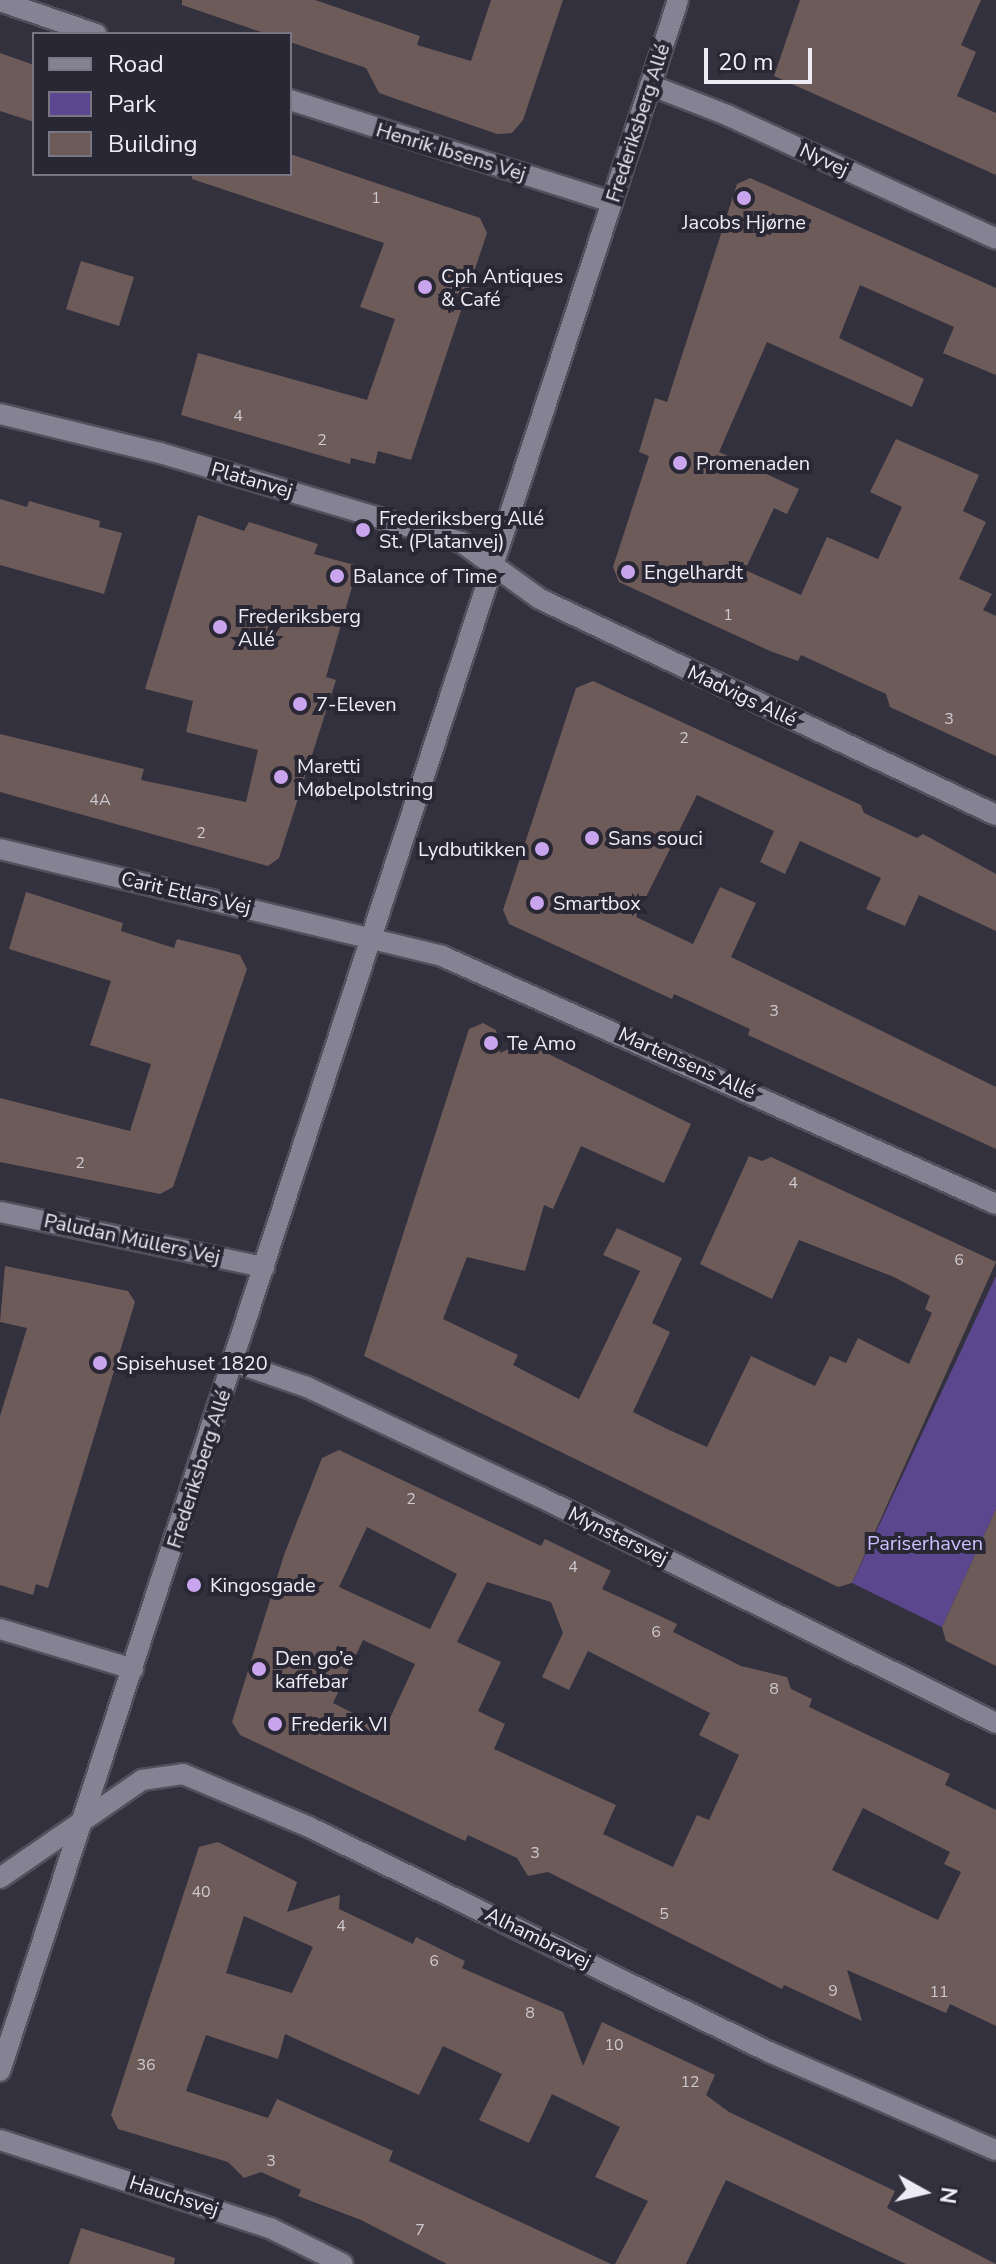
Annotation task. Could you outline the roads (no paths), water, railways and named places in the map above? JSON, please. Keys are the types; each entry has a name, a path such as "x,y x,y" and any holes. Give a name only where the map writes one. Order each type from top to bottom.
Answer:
{"street":[{"name":"Frederiksberg Allé","path":"0,2071 678,0"},
{"path":"0,1 90,32"},
{"name":"Nyvej","path":"650,85 727,115 996,239"},
{"name":"Henrik Ibsens Vej","path":"292,101 612,202"},
{"name":"Platanvej","path":"0,414 412,525 461,542 495,566"},
{"name":"Madvigs Allé","path":"495,566 527,593 996,815"},
{"name":"Carit Etlars Vej","path":"0,849 373,936"},
{"name":"Martensens Allé","path":"373,936 442,956 996,1204"},
{"name":"Paludan Müllers Vej","path":"0,1212 264,1267"},
{"name":"Mynstersvej","path":"234,1362 307,1387 540,1497 996,1723"},
{"path":"0,1629 133,1669"},
{"name":"Alhambravej","path":"84,1821 156,1774 191,1776 309,1827 769,2052 996,2150"},
{"path":"0,1878 84,1821"},
{"name":"Hauchsvej","path":"0,2140 270,2228 343,2264"}],"place":[{"name":"Jacobs Hjørne","path":"744,198"},
{"name":"Cph Antiques & Café","path":"425,287"},
{"name":"Promenaden","path":"680,463"},
{"name":"Frederiksberg Allé St. (Platanvej)","path":"363,530"},
{"name":"Engelhardt","path":"628,572"},
{"name":"Balance of Time","path":"337,576"},
{"name":"Frederiksberg Allé","path":"220,627"},
{"name":"7-Eleven","path":"300,704"},
{"name":"Maretti Møbelpolstring","path":"281,777"},
{"name":"Sans souci","path":"592,838"},
{"name":"Lydbutikken","path":"542,849"},
{"name":"Smartbox","path":"537,903"},
{"name":"Te Amo","path":"491,1043"},
{"name":"Spisehuset 1820","path":"100,1363"},
{"name":"Kingosgade","path":"194,1585"},
{"name":"Den go’e kaffebar","path":"259,1669"},
{"name":"Frederik VI","path":"275,1724"}],"park label":[{"name":"Pariserhaven","path":"925,1543"}]}
